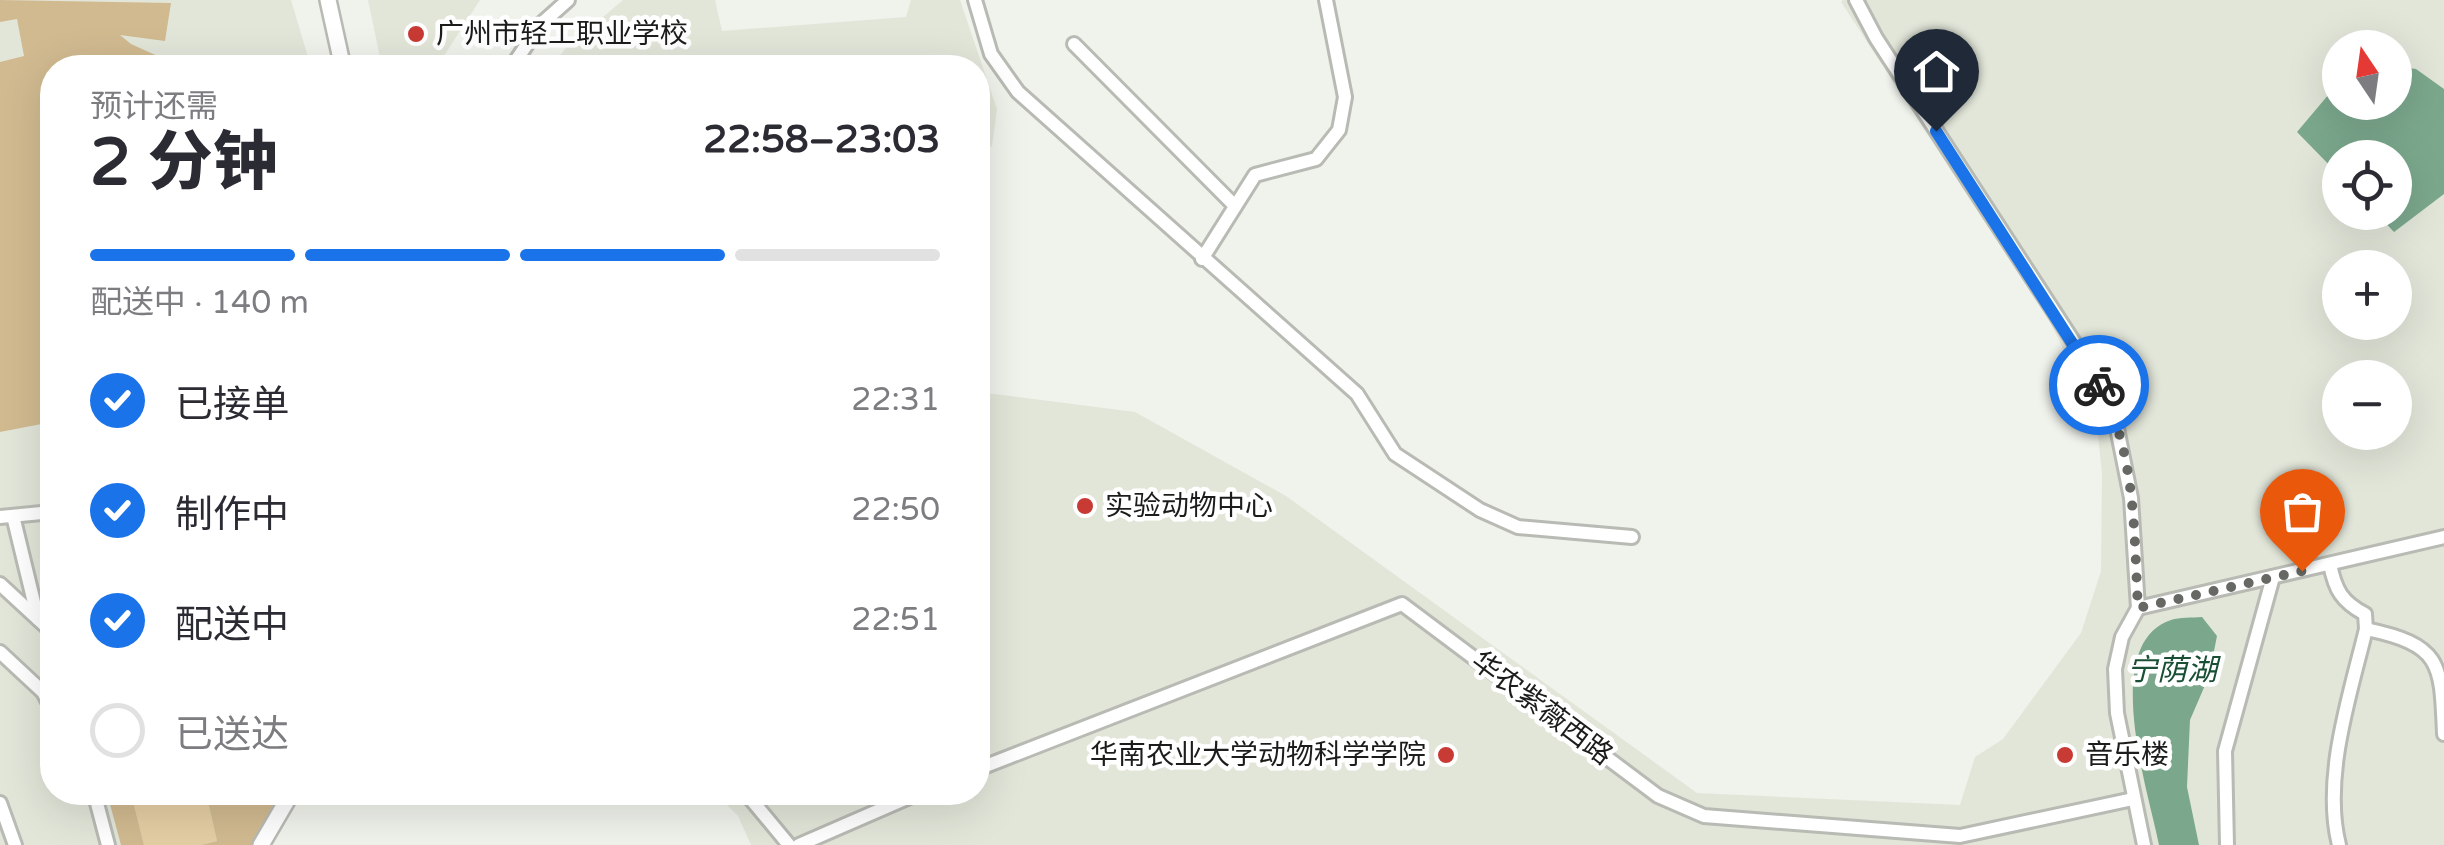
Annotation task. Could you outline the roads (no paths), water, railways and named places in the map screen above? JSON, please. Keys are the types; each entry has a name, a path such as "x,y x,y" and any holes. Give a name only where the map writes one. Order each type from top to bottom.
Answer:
{"street":[{"path":"328,0 340,55"},
{"path":"520,55 540,25 568,0"},
{"path":"974,0 991,54 1018,92 1357,394 1394,454 1466,500 1518,527 1632,536"},
{"path":"1202,259 1255,175 1316,159 1339,130 1345,97 1326,0"},
{"path":"1856,0 1876,38 2077,347 2103,392 2117,428 2131,498 2138,608 2122,637 2115,669 2117,713 2144,845"},
{"path":"1074,44 1236,206"},
{"path":"38,619 6,516 40,513"},
{"path":"2138,608 2444,537"},
{"path":"2330,564 2335,588 2346,604 2366,614 2340,736 2334,823 2339,845"},
{"path":"2228,845 2225,751 2273,577"},
{"path":"0,584 38,619"},
{"name":"华农紫薇西路","path":"990,764 1402,604 1658,796 1704,816 1960,836 2133,799"},
{"path":"2366,628 2395,635 2424,650 2439,667 2444,734"},
{"path":"0,652 40,689"},
{"path":"0,803 16,845"},
{"path":"97,805 108,845"},
{"path":"261,845 284,805"},
{"path":"756,805 789,845"},
{"path":"799,845 891,805"}],"water":[{"path":"2412,68 2416,69 2444,89 2444,194 2412,218 2412,140 2322,140 2322,158 2297,132 2322,102 2322,120 2412,120"},
{"name":"宁荫湖","path":"2202,617 2217,636 2209,676 2190,720 2187,787 2199,845 2159,845 2134,722 2137,658 2149,634 2171,620"}],"place":[{"name":"广州市轻工职业学校","path":"416,34"},
{"name":"实验动物中心","path":"1085,506"},
{"name":"华南农业大学动物科学学院","path":"1446,755"},
{"name":"音乐楼","path":"2065,755"}]}
